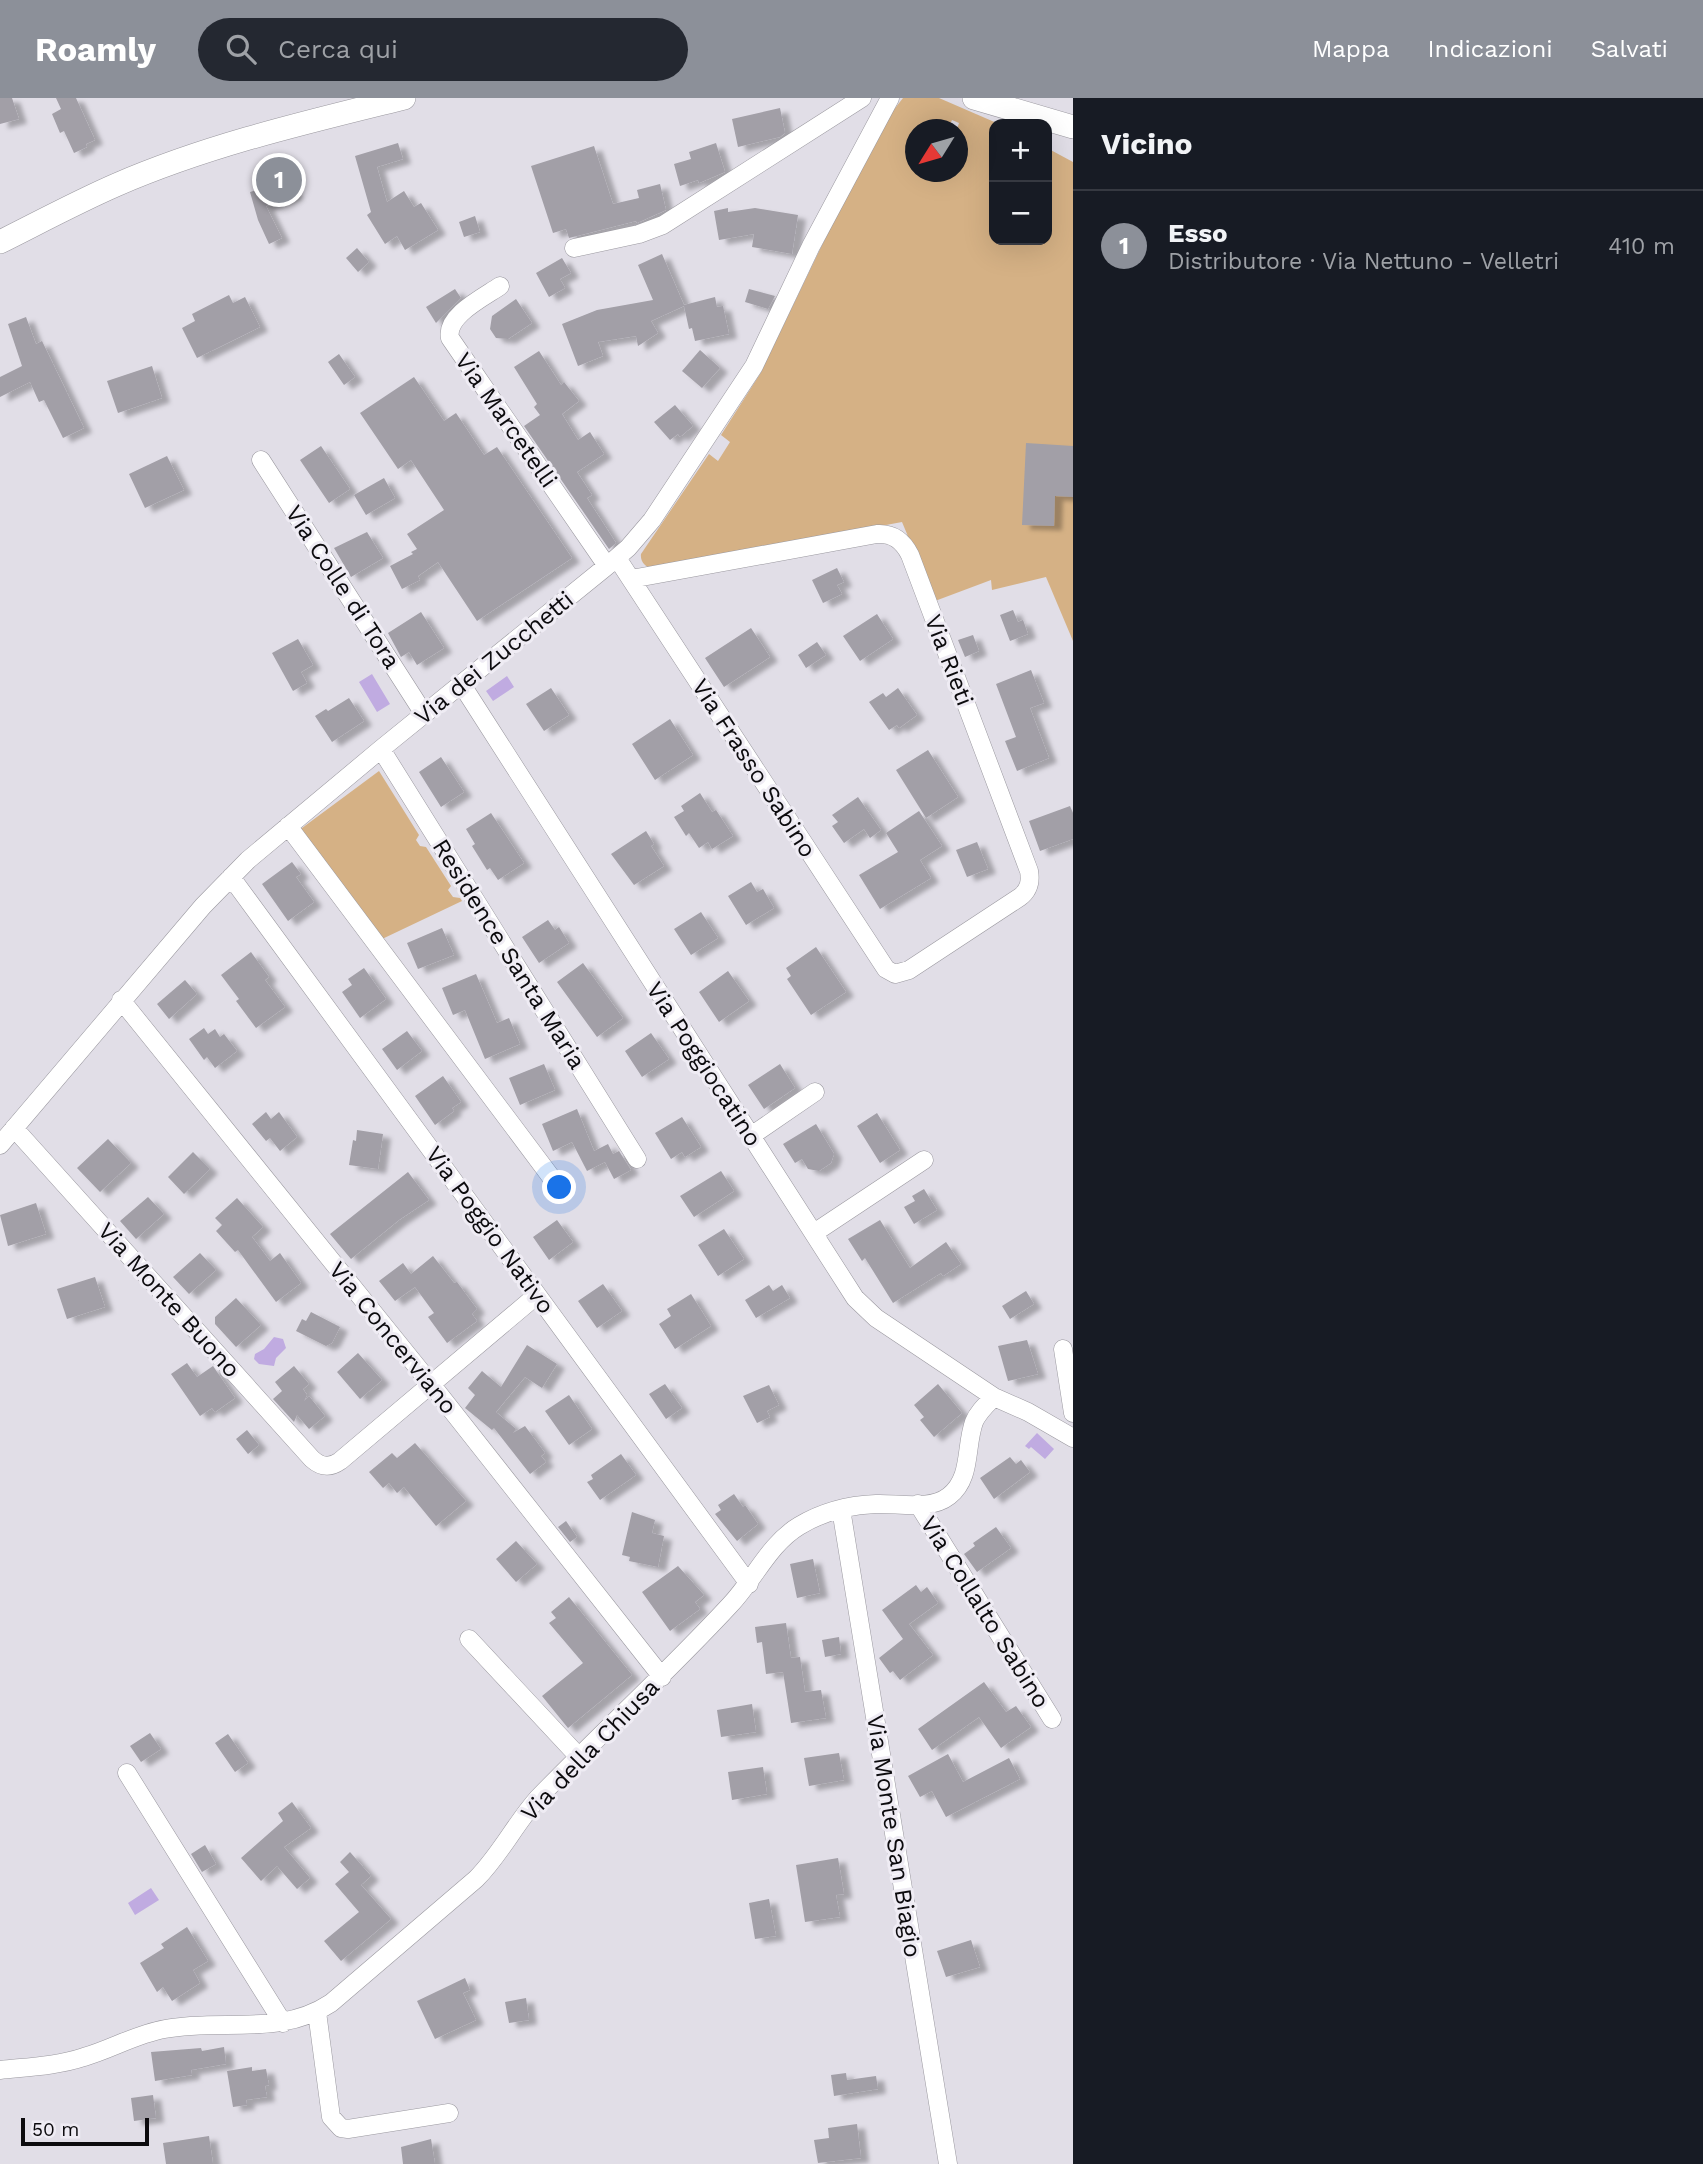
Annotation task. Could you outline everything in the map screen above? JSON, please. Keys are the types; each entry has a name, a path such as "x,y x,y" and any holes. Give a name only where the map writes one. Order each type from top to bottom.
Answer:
{"main road":[{"path":"0,242 117,185 208,152 296,125 404,98"},
{"path":"982,101 1073,127"}],"street":[{"path":"574,248 639,234 663,225 862,98"},
{"name":"Via dei Zucchetti","path":"0,1145 121,1000 231,877 381,749 612,562 652,520 754,366 811,246 890,98"},
{"name":"Via Marcetelli","path":"500,286 453,320 449,329 450,338 612,562"},
{"name":"Via Colle di Tora","path":"261,460 425,714"},
{"name":"Via Rieti","path":"631,579 877,534 892,536 904,545 1030,880 1027,890 1020,897 909,971 895,974"},
{"name":"Via Frasso Sabino","path":"612,562 631,579 879,961 895,974"},
{"name":"Via Poggiocatino","path":"462,685 861,1304 876,1318 994,1397"},
{"name":"Residence Santa Maria","path":"381,749 636,1159"},
{"path":"288,826 551,1177"},
{"name":"Via Poggio Nativo","path":"231,877 749,1584"},
{"name":"Via Concerviano","path":"121,1000 431,1384 662,1677"},
{"path":"751,1136 815,1092"},
{"name":"Via Monte Buono","path":"14,1128 312,1459 328,1466 340,1461 431,1384"},
{"path":"814,1233 924,1160"},
{"path":"431,1384 537,1295"},
{"path":"1063,1349 1073,1413"},
{"path":"994,1397 1045,1421 1073,1438"},
{"name":"Via della Chiusa","path":"0,2070 68,2062 138,2036 169,2028 283,2023 317,2012 331,2003 477,1879 495,1859 532,1805 662,1677 749,1584 772,1549 787,1534 812,1519 841,1509 876,1504 918,1504 947,1498 958,1487 967,1464 974,1423 994,1397"},
{"name":"Via Collalto Sabino","path":"918,1504 1052,1719"},
{"name":"Via Monte San Biagio","path":"841,1509 948,2164"},
{"path":"469,1639 580,1758"},
{"path":"127,1773 283,2023"},
{"path":"317,2012 331,2117 337,2125 348,2129 449,2113"}],"shaded area":[{"path":"903,98 939,98 989,120 989,245 1052,245 1052,151 1073,162 1073,641 1046,577 992,590 991,580 935,601 902,522 652,569 641,559 641,554 709,454 718,461 730,442 721,435 760,374 862,162"},
{"path":"372,674 390,704 377,712 359,682"},
{"path":"507,676 514,687 493,701 486,691"},
{"path":"379,771 419,835 416,840 420,846 426,847 451,886 448,890 453,897 462,901 380,940 298,831"},
{"path":"274,1337 283,1339 286,1348 276,1358 274,1366 259,1364 254,1359 255,1354 264,1349"},
{"path":"1037,1433 1054,1449 1045,1459 1031,1447 1029,1449 1025,1446"},
{"path":"151,1888 159,1900 135,1915 128,1903"}],"building":[{"path":"0,98 12,98 19,119 0,124"},
{"path":"56,98 76,98 95,140 86,144 87,147 74,153 64,131 60,133 52,114 61,109"},
{"path":"780,108 785,133 780,137 738,147 732,119"},
{"path":"398,143 403,159 377,167 387,202 404,191 414,207 421,203 438,230 405,250 397,236 385,244 367,215 371,212 355,156"},
{"path":"716,143 725,172 699,183 698,180 680,186 674,164 691,159 689,152"},
{"path":"594,146 613,204 639,198 637,190 660,184 666,210 637,223 636,221 569,238 566,229 553,233 531,166"},
{"path":"283,159 295,195 266,206 282,238 269,244 250,192 270,186 264,165"},
{"path":"728,208 728,212 755,208 798,215 792,254 752,247 754,234 719,240 714,211"},
{"path":"475,216 480,232 464,237 459,222"},
{"path":"357,248 369,262 358,272 346,258"},
{"path":"662,254 684,305 715,297 717,307 723,306 729,334 695,341 692,328 689,329 684,306 651,321 658,333 638,346 636,336 598,342 603,356 578,366 562,324 597,310 653,300 638,265"},
{"path":"562,258 571,273 560,279 565,288 549,297 536,273"},
{"path":"455,289 461,298 436,323 426,307"},
{"path":"749,289 775,296 768,309 745,302"},
{"path":"229,295 233,303 245,297 260,327 197,358 182,328 195,321 192,314"},
{"path":"516,299 532,323 508,339 496,338 490,329 492,316"},
{"path":"26,317 36,344 42,341 84,428 63,438 44,400 39,402 30,382 0,397 0,377 22,366 8,324"},
{"path":"700,350 720,368 702,388 682,371"},
{"path":"539,351 561,385 564,382 579,401 562,414 578,440 590,432 604,454 577,472 592,495 587,498 616,543 609,549 524,426 540,415 534,407 537,404 514,367"},
{"path":"339,354 355,377 344,385 328,362"},
{"path":"152,366 162,398 118,413 107,381"},
{"path":"414,377 444,421 456,413 484,455 497,447 572,558 477,621 438,562 418,576 420,580 402,589 390,566 417,549 407,534 444,510 411,460 398,469 360,413"},
{"path":"675,405 693,426 680,437 678,434 670,440 654,422"},
{"path":"1026,443 1073,446 1073,497 1055,496 1054,526 1022,525"},
{"path":"321,446 350,489 329,503 300,460"},
{"path":"167,456 184,490 145,508 129,474"},
{"path":"384,478 395,498 366,515 354,495"},
{"path":"367,532 383,558 351,577 334,548"},
{"path":"837,568 844,582 837,585 842,594 823,603 812,580"},
{"path":"1013,610 1018,622 1023,620 1028,634 1010,641 1000,615"},
{"path":"421,612 444,648 417,665 409,652 401,657 388,633"},
{"path":"877,614 893,639 860,661 843,636"},
{"path":"751,628 770,657 724,687 705,658"},
{"path":"973,635 979,651 965,657 958,640"},
{"path":"298,639 313,665 301,672 307,683 293,691 272,653"},
{"path":"817,642 826,655 806,668 798,655"},
{"path":"1031,670 1044,703 1030,708 1049,758 1017,771 1005,741 1016,737 996,684"},
{"path":"551,688 569,715 544,731 526,704"},
{"path":"898,688 917,715 899,728 897,725 889,730 869,702 883,693 886,697"},
{"path":"349,698 364,721 332,742 315,716"},
{"path":"670,719 693,755 655,780 632,744"},
{"path":"928,750 958,797 926,818 896,770"},
{"path":"441,757 464,792 441,807 419,772"},
{"path":"700,793 712,812 716,810 733,836 712,849 708,842 699,848 689,833 686,836 674,817 684,811 681,806"},
{"path":"858,797 881,830 870,838 864,829 844,843 832,826 838,822 832,815"},
{"path":"1070,806 1073,813 1073,839 1040,851 1029,821"},
{"path":"919,811 942,846 920,860 931,878 880,909 859,875 898,852 886,833"},
{"path":"491,813 524,863 498,880 490,868 487,870 472,846 475,844 466,829"},
{"path":"646,831 654,844 651,846 664,866 634,885 611,854"},
{"path":"977,842 988,869 967,877 956,850"},
{"path":"292,862 301,874 296,877 314,902 288,921 262,884"},
{"path":"751,882 757,892 763,889 774,908 746,925 728,896"},
{"path":"701,912 718,938 691,955 674,929"},
{"path":"548,920 555,930 559,927 569,943 539,963 522,937"},
{"path":"442,928 454,955 418,969 407,943"},
{"path":"816,947 846,992 811,1015 787,979 791,976 786,968"},
{"path":"251,952 269,977 265,980 285,1007 256,1028 221,975"},
{"path":"583,963 623,1018 597,1037 557,982"},
{"path":"364,968 386,999 360,1018 342,992 352,985 348,979"},
{"path":"728,971 749,1001 719,1022 699,992"},
{"path":"476,974 497,1023 509,1018 520,1044 485,1059 465,1010 453,1015 442,988"},
{"path":"185,980 197,994 169,1019 157,1004"},
{"path":"204,1028 208,1034 215,1029 220,1037 224,1034 237,1051 215,1068 207,1057 204,1060 189,1039"},
{"path":"407,1031 422,1051 397,1070 382,1049"},
{"path":"651,1033 669,1059 642,1077 625,1051"},
{"path":"544,1064 555,1090 520,1105 509,1078"},
{"path":"780,1064 795,1088 764,1109 748,1085"},
{"path":"443,1076 461,1102 452,1108 454,1111 435,1125 415,1096"},
{"path":"577,1109 594,1151 608,1144 613,1154 619,1151 631,1170 614,1179 605,1162 587,1171 572,1142 553,1151 542,1124"},
{"path":"266,1112 271,1119 279,1112 297,1137 280,1151 270,1138 266,1141 252,1124"},
{"path":"877,1113 900,1150 880,1163 857,1126"},
{"path":"682,1117 701,1147 685,1157 682,1152 671,1159 655,1133"},
{"path":"816,1124 834,1154 831,1163 819,1171 808,1169 802,1159 795,1163 783,1144"},
{"path":"357,1130 383,1134 378,1169 349,1165"},
{"path":"108,1139 131,1163 100,1192 77,1168"},
{"path":"193,1152 210,1169 184,1194 168,1177"},
{"path":"721,1171 734,1191 694,1217 680,1196"},
{"path":"408,1172 429,1200 399,1220 351,1259 330,1234"},
{"path":"924,1189 937,1210 914,1224 904,1207 915,1201 912,1196"},
{"path":"148,1197 164,1214 136,1239 120,1221"},
{"path":"237,1198 263,1227 252,1237 270,1261 280,1253 301,1283 276,1302 238,1250 235,1252 216,1231 222,1225 215,1218"},
{"path":"36,1203 46,1234 8,1246 0,1215"},
{"path":"557,1220 573,1242 549,1260 533,1237"},
{"path":"880,1220 910,1268 946,1242 961,1264 943,1276 941,1273 893,1303 865,1258 862,1261 848,1239"},
{"path":"724,1229 744,1259 718,1276 698,1245"},
{"path":"200,1253 216,1270 189,1294 173,1277"},
{"path":"433,1256 477,1309 472,1314 477,1321 447,1343 428,1317 434,1313 415,1287 395,1301 379,1281 403,1263 411,1274"},
{"path":"95,1277 105,1307 67,1319 57,1289"},
{"path":"603,1284 622,1311 597,1328 578,1301"},
{"path":"769,1285 773,1291 782,1285 790,1298 756,1318 745,1300"},
{"path":"1026,1291 1034,1304 1010,1319 1002,1306"},
{"path":"691,1294 711,1326 675,1349 659,1324 671,1316 667,1309"},
{"path":"236,1298 261,1325 236,1347 215,1324 215,1317"},
{"path":"311,1312 340,1327 332,1343 326,1346 296,1331 302,1319 306,1321"},
{"path":"1027,1340 1038,1374 1008,1381 998,1346"},
{"path":"527,1345 557,1364 542,1388 525,1377 496,1412 516,1429 513,1433 525,1426 545,1453 541,1456 546,1462 530,1474 494,1428 492,1430 465,1408 475,1395 468,1388 482,1371 501,1387"},
{"path":"358,1353 382,1380 360,1399 337,1372"},
{"path":"187,1363 197,1377 213,1366 235,1398 215,1412 212,1408 200,1416 171,1374"},
{"path":"294,1366 309,1384 303,1389 307,1395 304,1401 309,1396 325,1416 309,1429 297,1415 294,1422 273,1399 282,1391 275,1382"},
{"path":"665,1384 682,1408 666,1419 649,1394"},
{"path":"938,1384 962,1413 934,1437 920,1420 924,1417 914,1405"},
{"path":"769,1385 779,1405 767,1411 770,1417 757,1423 743,1396"},
{"path":"569,1395 592,1429 569,1445 545,1411"},
{"path":"247,1430 259,1445 248,1454 236,1439"},
{"path":"415,1443 466,1501 436,1526 404,1487 397,1493 389,1483 383,1488 369,1472 392,1453 397,1458"},
{"path":"621,1454 636,1475 600,1500 587,1482 593,1479 591,1475"},
{"path":"1010,1457 1016,1464 1021,1460 1030,1472 994,1499 980,1478"},
{"path":"734,1494 758,1524 737,1541 715,1514 721,1510 718,1505"},
{"path":"632,1512 655,1520 652,1533 664,1536 658,1567 629,1561 630,1557 622,1555"},
{"path":"566,1521 577,1537 570,1542 558,1527"},
{"path":"996,1527 1011,1548 977,1572 964,1554 975,1546 973,1543"},
{"path":"516,1541 537,1564 516,1582 496,1559"},
{"path":"813,1559 820,1593 797,1598 790,1564"},
{"path":"678,1566 704,1595 695,1602 700,1609 670,1631 642,1592"},
{"path":"916,1585 921,1592 927,1587 938,1603 909,1624 933,1655 900,1680 893,1671 890,1673 879,1658 903,1639 882,1610"},
{"path":"569,1597 632,1675 568,1728 542,1696 583,1663 549,1623 556,1618 551,1612"},
{"path":"786,1623 791,1658 800,1657 805,1692 821,1690 826,1718 791,1723 783,1672 766,1674 762,1642 757,1643 755,1627"},
{"path":"839,1637 841,1654 825,1657 822,1640"},
{"path":"984,1682 1006,1712 1016,1706 1031,1727 1001,1748 979,1717 932,1750 918,1729"},
{"path":"752,1704 756,1732 721,1737 717,1710"},
{"path":"150,1733 161,1749 141,1762 130,1746"},
{"path":"228,1734 248,1763 235,1772 215,1743"},
{"path":"839,1753 844,1780 809,1786 804,1758"},
{"path":"948,1754 963,1782 1009,1758 1020,1779 946,1817 932,1791 920,1797 908,1776"},
{"path":"763,1767 767,1794 732,1800 728,1772"},
{"path":"292,1802 311,1828 284,1847 310,1878 297,1889 277,1866 261,1881 241,1858 283,1821 278,1813"},
{"path":"205,1845 216,1864 202,1872 191,1854"},
{"path":"350,1852 371,1876 361,1885 391,1919 341,1961 324,1941 359,1912 335,1884 349,1872 340,1862"},
{"path":"838,1858 844,1894 836,1895 840,1917 805,1922 796,1865"},
{"path":"769,1899 776,1936 755,1939 749,1903"},
{"path":"187,1927 208,1961 193,1970 200,1983 172,2001 163,1987 157,1992 140,1963 164,1948 161,1944"},
{"path":"971,1940 980,1967 946,1977 937,1951"},
{"path":"465,1978 470,1990 463,1993 476,2020 435,2039 417,2001"},
{"path":"526,1998 529,2020 509,2023 505,2002"},
{"path":"224,2047 226,2064 191,2070 192,2075 155,2081 151,2052 201,2048 202,2051"},
{"path":"252,2067 252,2071 266,2069 269,2085 265,2086 267,2097 246,2100 247,2105 233,2107 227,2071"},
{"path":"846,2073 847,2080 876,2076 878,2089 834,2096 831,2075"},
{"path":"153,2095 156,2118 134,2121 131,2098"},
{"path":"857,2124 861,2158 818,2163 814,2140 829,2138 828,2128"},
{"path":"209,2136 213,2164 166,2164 163,2143"},
{"path":"431,2139 435,2164 403,2164 401,2147"}],"place":[{"name":"Esso","path":"279,180"}]}
